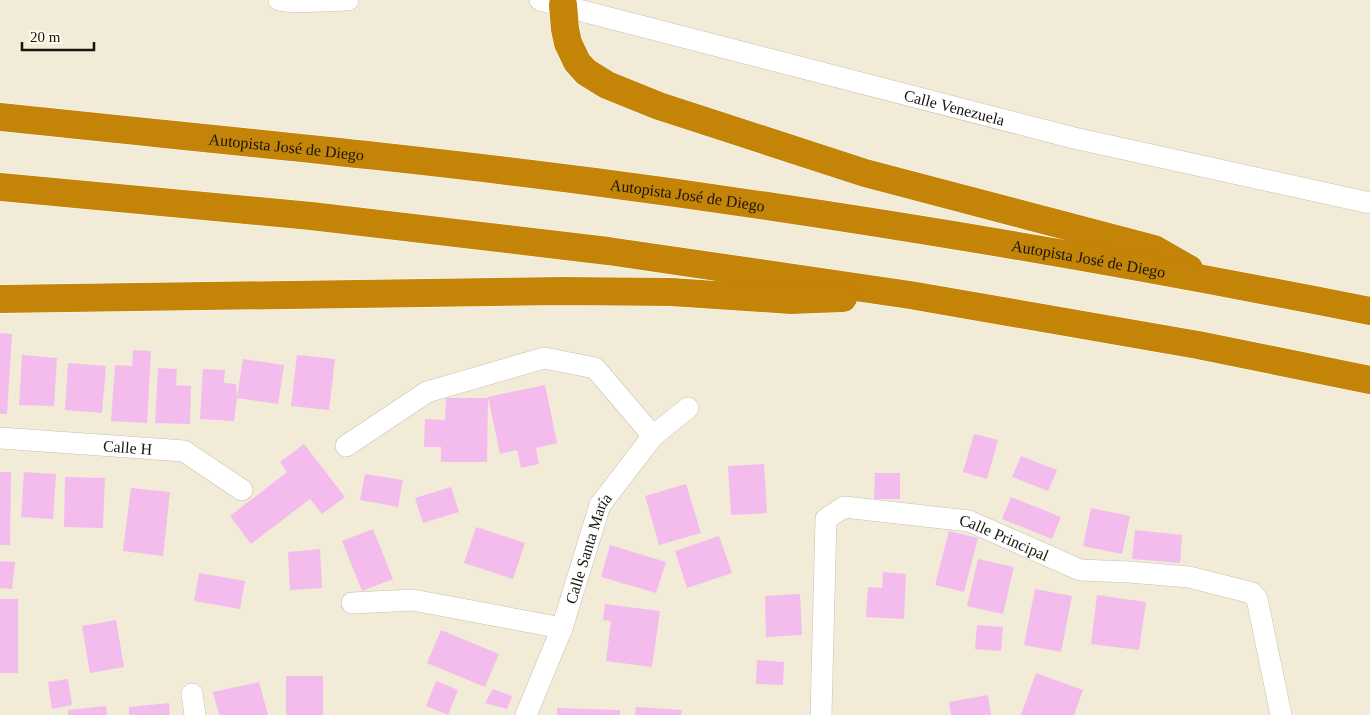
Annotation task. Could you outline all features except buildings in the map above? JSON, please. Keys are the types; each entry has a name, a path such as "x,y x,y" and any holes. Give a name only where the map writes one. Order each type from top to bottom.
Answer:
{"highway":[{"path":"552,2 577,62 586,72 607,85 659,106 864,173 1154,249 1206,278"},
{"name":"Autopista José de Diego","path":"0,117 320,150 594,182 897,226 1206,278 1370,311"},
{"path":"12,188 331,218 608,252 910,295 1198,345 1370,380"},
{"path":"0,299 563,291 671,292 791,300 910,295"}],"street":[{"path":"278,0 294,2 348,0"},
{"name":"Calle Venezuela","path":"552,2 1074,138 1370,203"},
{"path":"346,446 427,392 544,358 595,368 652,436"},
{"name":"Calle Santa María","path":"526,715 562,628 600,505 652,436 688,408"},
{"name":"Calle H","path":"0,438 184,451 242,490"},
{"name":"Calle Principal","path":"821,715 826,519 844,507 969,521 1080,570 1189,577 1252,593 1257,599 1281,715"},
{"path":"352,603 414,600 562,628"},
{"path":"192,694 195,715"}]}
